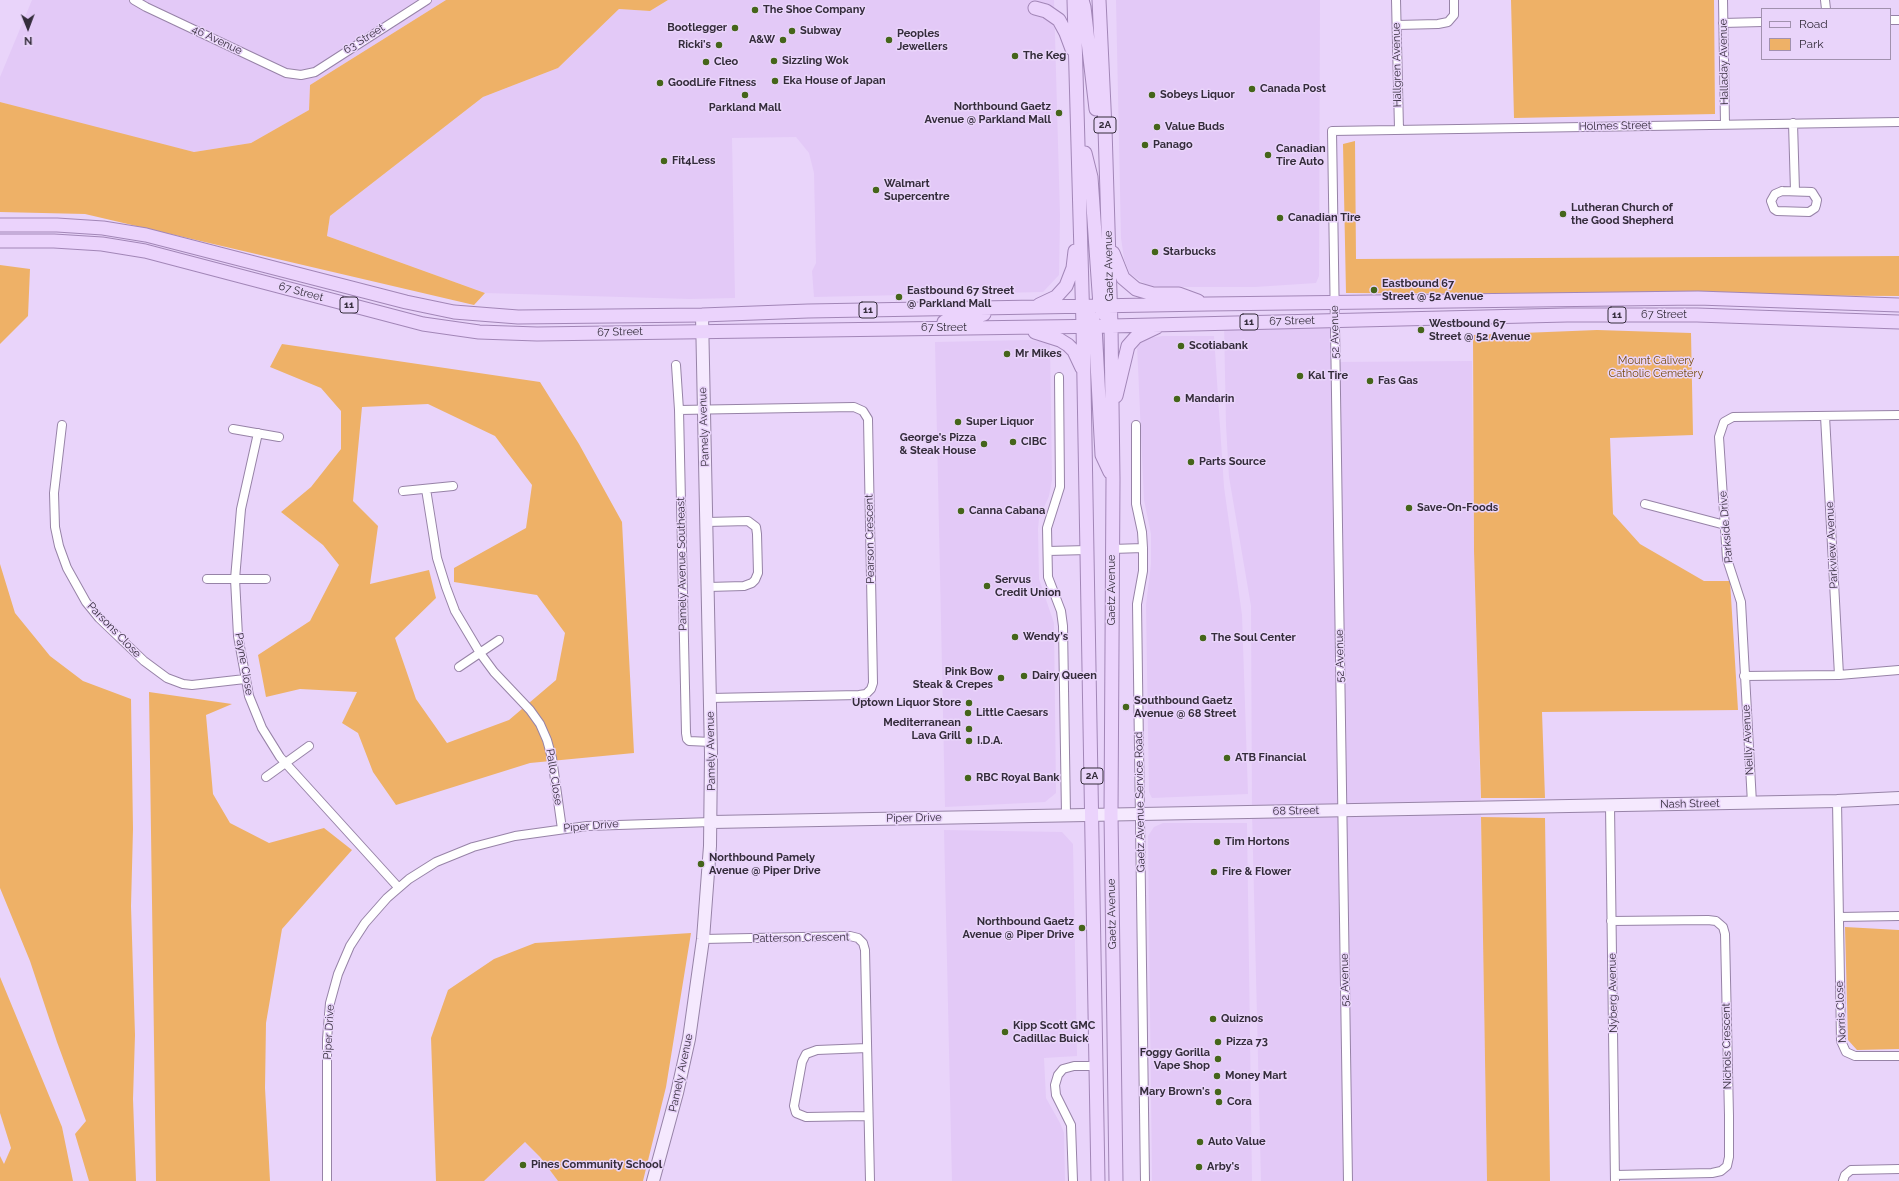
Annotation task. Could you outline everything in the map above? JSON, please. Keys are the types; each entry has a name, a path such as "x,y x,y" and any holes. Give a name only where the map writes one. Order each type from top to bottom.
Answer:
{"main road":[{"name":"2A","path":"1074,0 1079,124 1083,306"},
{"path":"1082,0 1097,114 1105,128"},
{"name":"Gaetz Avenue","path":"1099,0 1109,242 1105,306"},
{"path":"1035,8 1046,11 1059,20 1066,33 1076,60"},
{"path":"1079,124 1090,177 1105,306 1111,326"},
{"path":"1034,307 1056,297 1066,286 1073,268 1080,216"},
{"name":"67 Street","path":"0,225 57,225 103,228 146,235 379,295 454,312 545,318 1083,306 1698,298 1899,305"},
{"name":"67 Street","path":"0,241 54,241 102,244 145,251 423,324 479,332 537,334 1016,328 1567,315 1697,315 1899,322"},
{"path":"1109,242 1121,274 1131,286 1146,293 1179,294 1208,304"},
{"path":"1083,306 1090,315 1089,326 1102,455 1113,479"},
{"path":"943,328 944,322 948,320 977,316 1001,308"},
{"path":"843,329 869,322 925,320 933,317 938,309"},
{"path":"1111,418 1128,346 1141,334 1163,325"},
{"name":"Gaetz Avenue","path":"1089,326 1084,372 1093,814 1098,1181"},
{"name":"Gaetz Avenue","path":"1111,326 1111,418 1113,479 1111,814 1116,1181"},
{"path":"1016,328 1060,340 1074,351 1084,372"}],"street":[{"name":"46 Avenue","path":"134,0 286,73 301,75"},
{"name":"63 Street","path":"301,75 315,72 427,0"},
{"name":"Hallgren Avenue","path":"1396,0 1399,129"},
{"path":"1397,25 1438,24 1448,22 1454,15 1454,0"},
{"name":"Halladay Avenue","path":"1723,0 1725,124"},
{"path":"1723,23 1761,22"},
{"name":"Holmes Street","path":"1332,130 1899,122"},
{"path":"1793,123 1795,191"},
{"name":"52 Avenue","path":"1332,130 1348,1181"},
{"path":"1782,191 1795,191 1812,192 1817,200 1815,208 1809,212 1781,212 1774,209 1771,201 1774,194 1782,191"},
{"name":"Pamely Avenue","path":"653,1181 677,1092 688,1039 703,939 712,822 702,315"},
{"name":"Pamely Avenue Southeast","path":"676,365 679,410 686,733 689,741 711,742"},
{"path":"1059,377 1060,487 1059,496 1048,523 1048,577 1061,611 1063,626 1066,815"},
{"name":"Pearson Crescent","path":"679,410 851,407 860,409 866,413 868,419 873,683 871,689 866,694 859,696 710,698"},
{"name":"Parkside Drive","path":"1744,676 1741,602 1727,559 1719,437 1724,422 1733,416 1899,415"},
{"name":"Parkview Avenue","path":"1825,416 1839,674"},
{"name":"Gaetz Avenue Service Road","path":"1136,425 1136,504 1142,532 1143,548 1143,571 1137,604 1145,1181"},
{"name":"Parsons Close","path":"62,426 54,493 55,527 59,546 67,568 86,602 99,618 144,661 167,678 183,684 201,685 245,679"},
{"path":"232,429 279,437"},
{"name":"Payne Close","path":"258,434 242,509 235,579 238,636 245,679 253,706 262,728 273,747 286,764 398,887"},
{"path":"403,491 453,486"},
{"name":"Pallo Close","path":"426,489 433,537 441,573 458,616 480,653 494,672 530,710 543,732 552,758 562,829"},
{"path":"1645,504 1725,525"},
{"path":"707,522 748,521 756,526 758,573 752,583 744,586 708,587"},
{"path":"1112,549 1143,548"},
{"path":"1048,551 1088,550"},
{"path":"207,579 266,579"},
{"path":"459,667 500,640"},
{"path":"1744,676 1839,674 1899,670"},
{"name":"Neilly Avenue","path":"1744,676 1752,803"},
{"path":"266,777 309,746"},
{"name":"Nash Street","path":"1481,808 1837,801 1899,798"},
{"name":"Norris Close","path":"1837,801 1842,1045 1846,1052 1854,1056 1899,1056"},
{"name":"Nyberg Avenue","path":"1610,805 1615,1178"},
{"name":"68 Street","path":"1111,814 1481,808"},
{"name":"Piper Drive","path":"327,1181 327,1038 332,995 342,962 355,936 375,910 398,887 420,871 453,854 515,836 562,829 613,824 1111,814"},
{"path":"1839,917 1899,916"},
{"name":"Nichols Crescent","path":"1611,921 1708,920 1716,921 1723,927 1725,934 1729,1116 1729,1158 1726,1166 1721,1171 1712,1173 1615,1178"},
{"name":"Patterson Crescent","path":"703,939 850,936 861,940 865,950 870,1181"},
{"path":"867,1048 817,1050 806,1054 802,1062 794,1106 796,1113 806,1117 868,1116"},
{"path":"1073,1181 1071,1125 1056,1095 1055,1085 1058,1075 1063,1069 1074,1066 1096,1066"},
{"path":"1843,1181 1846,1175 1852,1170 1899,1169"}],"shaded area":[{"path":"32,0 446,0 310,85 309,110 251,143 194,152 86,127 0,102 0,77"},
{"path":"668,0 1054,0 1060,216 1059,275 1043,292 814,297 812,271 816,263 814,173 809,153 796,137 732,138 735,298 690,299 485,293 327,236 330,216 483,97 558,68 619,9 650,11"},
{"path":"1116,0 1320,0 1319,276 1316,283 1255,287 1162,287 1148,286 1130,274 1124,259 1121,238"},
{"path":"1335,320 1336,362 1472,361 1474,551 1481,817 1487,1181 1261,1181 1252,812 1251,606 1229,477 1226,425 1224,323"},
{"path":"1163,336 1214,336 1224,487 1242,615 1248,794 1152,798 1149,792 1146,605 1151,564 1151,534 1144,500 1137,345 1148,338"},
{"path":"1029,340 1050,342 1052,480 1049,496 1039,519 1038,529 1039,579 1054,623 1056,793 1045,802 945,807 935,342"},
{"path":"1163,823 1247,823 1252,1181 1152,1181 1148,836 1154,827"},
{"path":"944,830 1062,832 1073,844 1077,1056 1044,1058 1046,1098 1064,1133 1065,1181 952,1181"},
{"name":"Pines Community School","path":"525,1142 540,1157 558,1181 484,1181"}],"green space":[{"path":"446,0 668,0 650,11 619,9 558,68 483,97 330,216 327,236 485,293 474,305 85,214 0,212 0,102 194,152 251,143 309,110 310,85"},
{"path":"1511,0 1714,0 1715,114 1514,118"},
{"path":"1355,141 1356,259 1899,256 1899,296 1346,293 1343,144"},
{"path":"0,265 30,269 28,316 0,344"},
{"name":"Mount Calivery Catholic Cemetery","path":"1597,330 1691,333 1693,435 1610,438 1613,514 1640,544 1704,581 1730,581 1738,710 1542,712 1545,798 1481,798 1474,551 1473,335"},
{"path":"282,344 540,382 579,444 622,522 634,753 530,763 396,805 373,772 358,733 342,723 357,692 300,689 266,697 258,655 310,621 339,565 323,545 281,512 311,487 341,449 341,411 321,388 270,367","holes":["428,404 495,436 532,485 526,528 454,568 454,582 537,595 565,633 556,680 509,720 447,743 416,699 395,638 436,598 429,570 370,584 378,526 353,501 362,407"]},
{"path":"0,564 15,613 50,656 83,681 131,699 133,829 131,906 135,1035 133,1099 136,1181 89,1181 75,1134 86,1121 57,1042 30,961 0,888"},
{"path":"149,692 232,704 206,715 213,794 230,823 269,843 324,828 352,850 282,929 266,1023 265,1088 270,1181 156,1181"},
{"path":"1481,817 1545,818 1550,1181 1487,1181"},
{"path":"1845,927 1899,930 1899,1049 1857,1050 1848,1040"},
{"path":"691,933 666,1087 643,1181 558,1181 540,1157 525,1142 484,1181 436,1181 431,1038 448,990 494,959 535,943"},
{"path":"0,977 62,1127 73,1181 0,1181 0,1156 4,1164 11,1148 0,1113"}],"place":[{"name":"The Shoe Company","path":"755,10"},
{"name":"Bootlegger","path":"735,28"},
{"name":"Subway","path":"792,31"},
{"name":"A&W","path":"783,40"},
{"name":"Peoples Jewellers","path":"889,40"},
{"name":"Ricki's","path":"719,45"},
{"name":"The Keg","path":"1015,56"},
{"name":"Sizzling Wok","path":"774,61"},
{"name":"Cleo","path":"706,62"},
{"name":"Eka House of Japan","path":"775,81"},
{"name":"GoodLife Fitness","path":"660,83"},
{"name":"Canada Post","path":"1252,89"},
{"name":"Parkland Mall","path":"745,95"},
{"name":"Sobeys Liquor","path":"1152,95"},
{"name":"Northbound Gaetz Avenue @ Parkland Mall","path":"1059,113"},
{"name":"Value Buds","path":"1157,127"},
{"name":"Panago","path":"1145,145"},
{"name":"Canadian Tire Auto","path":"1268,155"},
{"name":"Fit4Less","path":"664,161"},
{"name":"Walmart Supercentre","path":"876,190"},
{"name":"Lutheran Church of the Good Shepherd","path":"1563,214"},
{"name":"Canadian Tire","path":"1280,218"},
{"name":"Starbucks","path":"1155,252"},
{"name":"Eastbound 67 Street @ 52 Avenue","path":"1374,290"},
{"name":"Eastbound 67 Street @ Parkland Mall","path":"899,297"},
{"name":"Westbound 67 Street @ 52 Avenue","path":"1421,330"},
{"name":"Scotiabank","path":"1181,346"},
{"name":"Mr Mikes","path":"1007,354"},
{"name":"Kal Tire","path":"1300,376"},
{"name":"Fas Gas","path":"1370,381"},
{"name":"Mandarin","path":"1177,399"},
{"name":"Super Liquor","path":"958,422"},
{"name":"CIBC","path":"1013,442"},
{"name":"George's Pizza & Steak House","path":"984,444"},
{"name":"Parts Source","path":"1191,462"},
{"name":"Save-On-Foods","path":"1409,508"},
{"name":"Canna Cabana","path":"961,511"},
{"name":"Servus Credit Union","path":"987,586"},
{"name":"Wendy's","path":"1015,637"},
{"name":"The Soul Center","path":"1203,638"},
{"name":"Dairy Queen","path":"1024,676"},
{"name":"Pink Bow Steak & Crepes","path":"1001,678"},
{"name":"Uptown Liquor Store","path":"969,703"},
{"name":"Southbound Gaetz Avenue @ 68 Street","path":"1126,707"},
{"name":"Little Caesars","path":"968,713"},
{"name":"Mediterranean Lava Grill","path":"969,729"},
{"name":"I.D.A.","path":"969,741"},
{"name":"ATB Financial","path":"1227,758"},
{"name":"RBC Royal Bank","path":"968,778"},
{"name":"Tim Hortons","path":"1217,842"},
{"name":"Northbound Pamely Avenue @ Piper Drive","path":"701,864"},
{"name":"Fire & Flower","path":"1214,872"},
{"name":"Northbound Gaetz Avenue @ Piper Drive","path":"1082,928"},
{"name":"Quiznos","path":"1213,1019"},
{"name":"Kipp Scott GMC Cadillac Buick","path":"1005,1032"},
{"name":"Pizza 73","path":"1218,1042"},
{"name":"Foggy Gorilla Vape Shop","path":"1218,1059"},
{"name":"Money Mart","path":"1217,1076"},
{"name":"Mary Brown's","path":"1218,1092"},
{"name":"Cora","path":"1219,1102"},
{"name":"Auto Value","path":"1200,1142"},
{"name":"Pines Community School","path":"523,1165"},
{"name":"Arby's","path":"1199,1167"}]}
